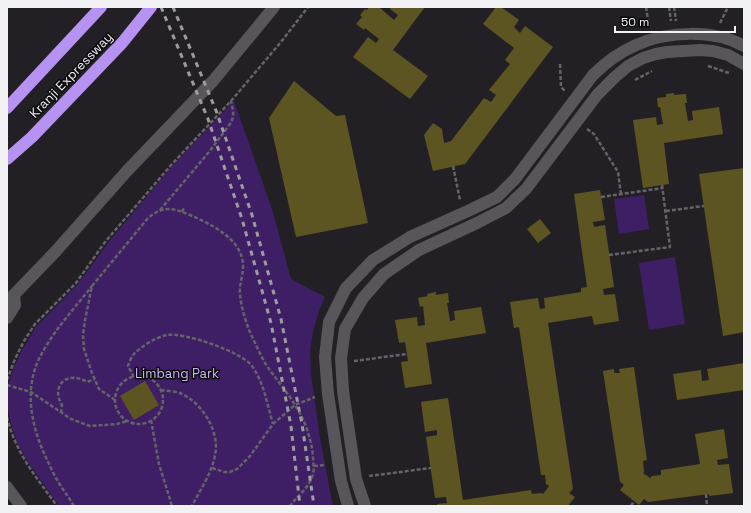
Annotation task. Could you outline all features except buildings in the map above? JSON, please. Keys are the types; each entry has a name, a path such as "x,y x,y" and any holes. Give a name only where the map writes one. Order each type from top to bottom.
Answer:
{"highway":[{"name":"Kranji Expressway","path":"7,108 101,7"},
{"name":"Kranji Expressway","path":"7,159 32,137 117,48 151,7"}],"street":[{"path":"7,318 15,305 11,299 127,171 213,81 274,7"},
{"path":"348,506 341,481 328,394 325,357 329,322 346,288 373,260 410,237 497,197 515,179 593,75 620,54 635,45 653,39 673,35 709,35 735,41 744,46"},
{"path":"365,506 356,479 343,391 341,358 345,329 368,292 384,274 419,250 506,208 526,189 597,96 628,66 643,58 656,54 700,50 713,51 728,55 744,64"},
{"path":"8,487 21,506"}],"path":[{"path":"7,380 24,341 36,324 76,283 105,242 172,164 231,101 281,42 308,7"},
{"path":"646,7 649,26"},
{"path":"669,7 671,22"},
{"path":"674,7 676,21"},
{"path":"720,23 728,7"},
{"path":"560,64 561,87 565,91"},
{"path":"702,64 731,74"},
{"path":"635,80 656,69"},
{"path":"160,210 209,152 230,124 234,113 231,101"},
{"path":"590,124 586,129 594,134 618,172 622,194"},
{"path":"453,166 460,201"},
{"path":"601,197 662,187 666,212 670,247 609,255"},
{"path":"666,212 704,206"},
{"path":"182,212 184,208"},
{"path":"74,506 58,482 43,452 32,420 32,380 40,357 53,335 148,218 153,213 167,209 182,212 221,231 236,246 241,254 244,266 240,294 249,328 265,363 295,405 308,430 312,448 314,466 313,475 307,487 290,506"},
{"path":"92,286 83,335 84,349 99,389 115,400"},
{"path":"134,377 128,366 132,356 143,346 167,335 179,335 215,345 237,354 251,365 262,385 273,424"},
{"path":"354,361 407,354"},
{"path":"354,356 354,368"},
{"path":"61,413 62,405 58,398 58,391 61,384 66,379 73,377 81,378 87,382 95,379"},
{"path":"134,377 145,377 151,379 161,390 163,396 160,410 156,416 144,423 137,424 128,421 119,413 116,407 116,392 119,386 124,381 134,377"},
{"path":"7,385 31,392 71,419 90,426 117,424 128,421"},
{"path":"161,390 181,393 198,406 208,418 213,430 216,442 212,468 192,506"},
{"path":"212,468 224,472 237,470 250,456 273,424 295,405 316,396"},
{"path":"7,417 16,446 56,506"},
{"path":"151,420 159,464 172,506"},
{"path":"314,466 326,464"},
{"path":"369,476 431,468"},
{"path":"368,469 371,483"},
{"path":"706,494 707,506"},
{"path":"631,506 634,501"}],"green space":[{"name":"Limbang Park","path":"234,101 272,209 291,279 325,297 313,332 310,352 311,374 320,438 333,506 59,506 18,445 11,424 7,396 9,382 14,367 36,327 78,284 108,243 173,165"},
{"path":"644,195 649,229 619,234 614,199"},
{"path":"675,257 685,324 649,330 639,263"}],"railway":[{"path":"161,7 208,119 242,219 271,323 291,426 300,506"},
{"path":"173,7 217,113 252,215 281,319 302,424 314,506"}]}
